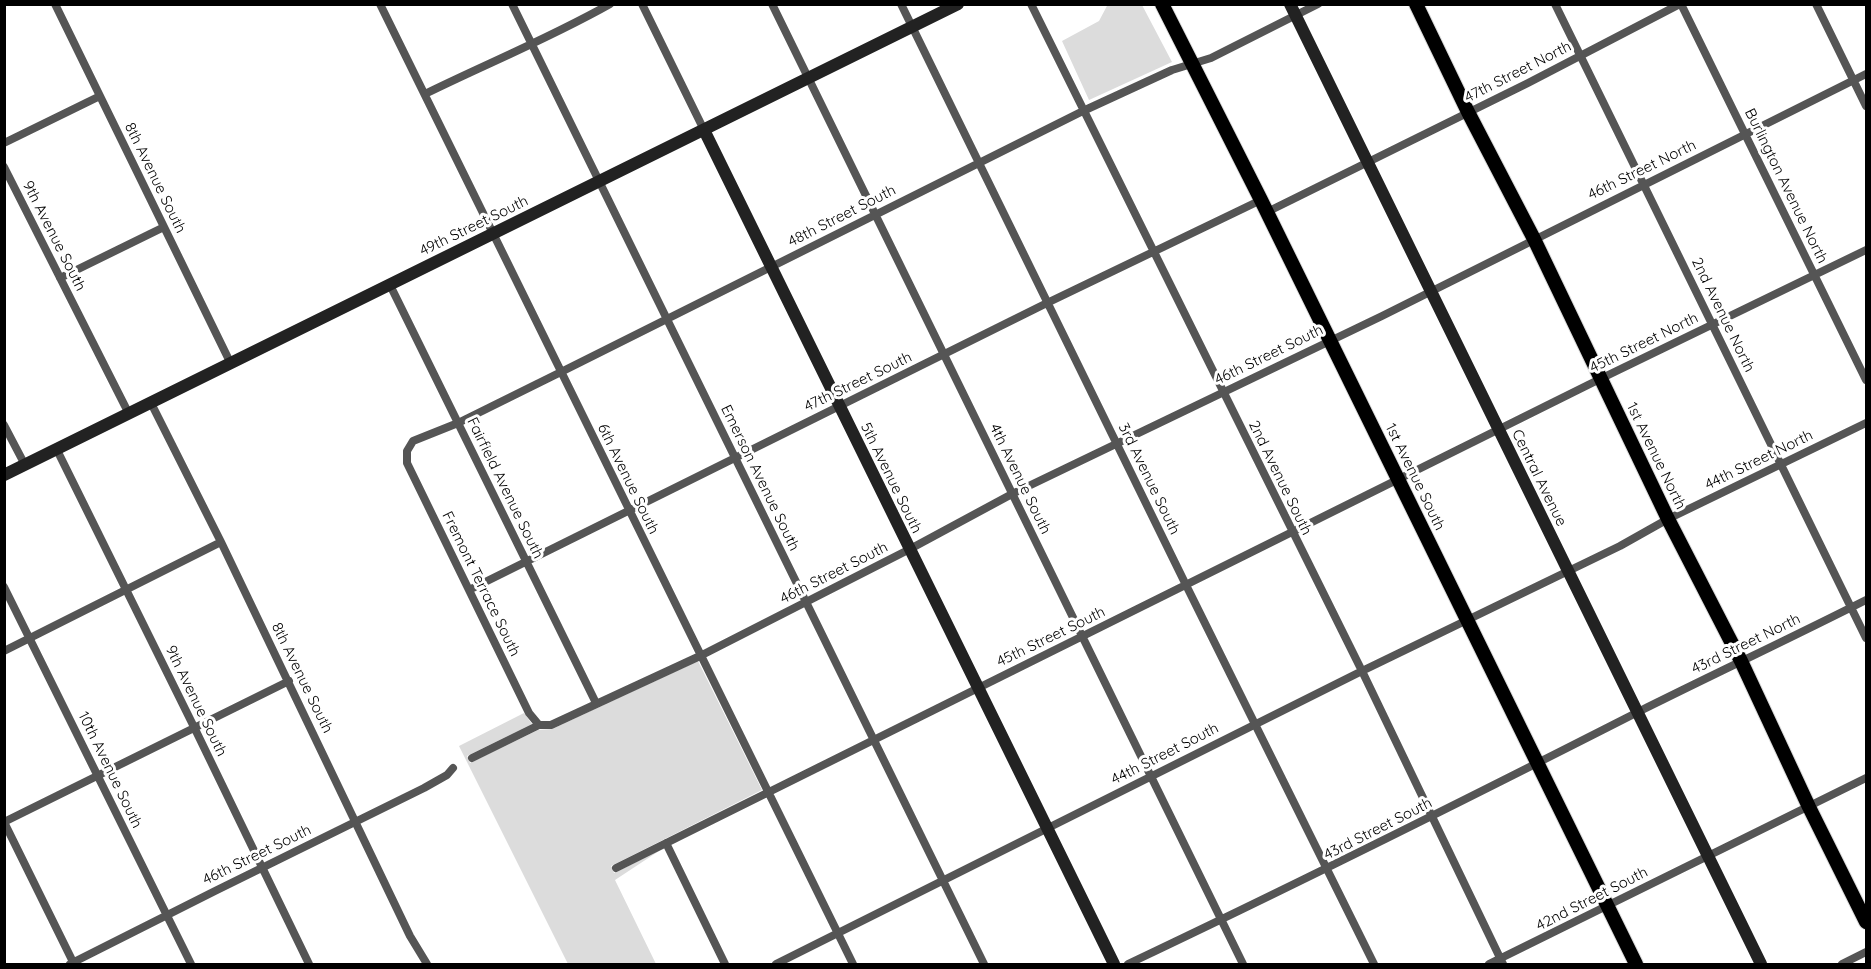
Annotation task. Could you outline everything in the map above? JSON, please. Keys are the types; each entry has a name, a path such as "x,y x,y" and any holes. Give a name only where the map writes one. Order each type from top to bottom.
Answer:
{"main road":[{"name":"49th Street South","path":"4,476 958,4"},
{"name":"1st Avenue South","path":"1162,4 1264,206 1636,964"},
{"name":"1st Avenue North","path":"1416,4 1468,112 1534,239 1668,519 1741,662 1866,922"},
{"name":"Central Avenue","path":"1293,10 1761,964"},
{"name":"5th Avenue South","path":"704,130 1114,964"}],"street":[{"name":"8th Avenue South","path":"55,4 231,364"},
{"name":"6th Avenue South","path":"380,4 853,964"},
{"name":"Emerson Avenue South","path":"512,4 984,964"},
{"path":"425,94 531,45 610,4"},
{"name":"5th Avenue South","path":"642,4 704,130"},
{"name":"4th Avenue South","path":"772,4 1243,964"},
{"name":"3rd Avenue South","path":"901,4 1374,964"},
{"name":"2nd Avenue South","path":"1031,4 1362,671 1502,962"},
{"name":"48th Street South","path":"407,451 414,441 458,423 1083,111 1191,63 1211,58 1293,10 1318,4"},
{"name":"2nd Avenue North","path":"1555,4 1866,638"},
{"name":"47th Street North","path":"1367,162 1681,4"},
{"name":"Burlington Avenue North","path":"1681,4 1866,380"},
{"path":"1816,4 1866,106"},
{"name":"46th Street North","path":"1431,291 1866,74"},
{"path":"4,143 100,96"},
{"name":"47th Street South","path":"469,590 1154,252 1367,162"},
{"name":"9th Avenue South","path":"4,167 129,414"},
{"path":"60,278 164,227"},
{"name":"45th Street North","path":"1498,430 1866,250"},
{"name":"Fairfield Avenue South","path":"390,285 596,704"},
{"name":"46th Street South","path":"472,758 539,725 551,725 700,656 910,549 1012,494 1431,291"},
{"name":"8th Avenue South","path":"151,403 289,681 410,936 427,964"},
{"name":"44th Street North","path":"1568,571 1620,546 1668,519 1866,423"},
{"path":"4,425 25,465"},
{"name":"45th Street South","path":"616,868 1498,430"},
{"name":"9th Avenue South","path":"57,450 309,964"},
{"name":"Fremont Terrace South","path":"407,451 407,463 529,713 539,725"},
{"path":"4,651 221,542"},
{"name":"44th Street South","path":"777,964 1362,671 1568,571"},
{"name":"10th Avenue South","path":"4,587 191,964"},
{"name":"43rd Street North","path":"1637,713 1866,600"},
{"path":"72,964 4,822 289,681"},
{"name":"43rd Street South","path":"1128,964 1327,870 1637,713"},
{"name":"46th Street South","path":"72,964 442,778 453,768"},
{"name":"42nd Street South","path":"1489,964 1502,962 1866,778"},
{"path":"666,843 725,964"},
{"path":"1842,964 1866,952"}],"shaded area":[{"path":"1108,4 1142,5 1172,62 1089,100 1062,41 1099,21"},
{"path":"698,661 762,790 611,866 614,873 659,851 615,880 656,964 568,964 459,746 524,713 532,724 467,756 470,763 538,730 552,729"}]}
